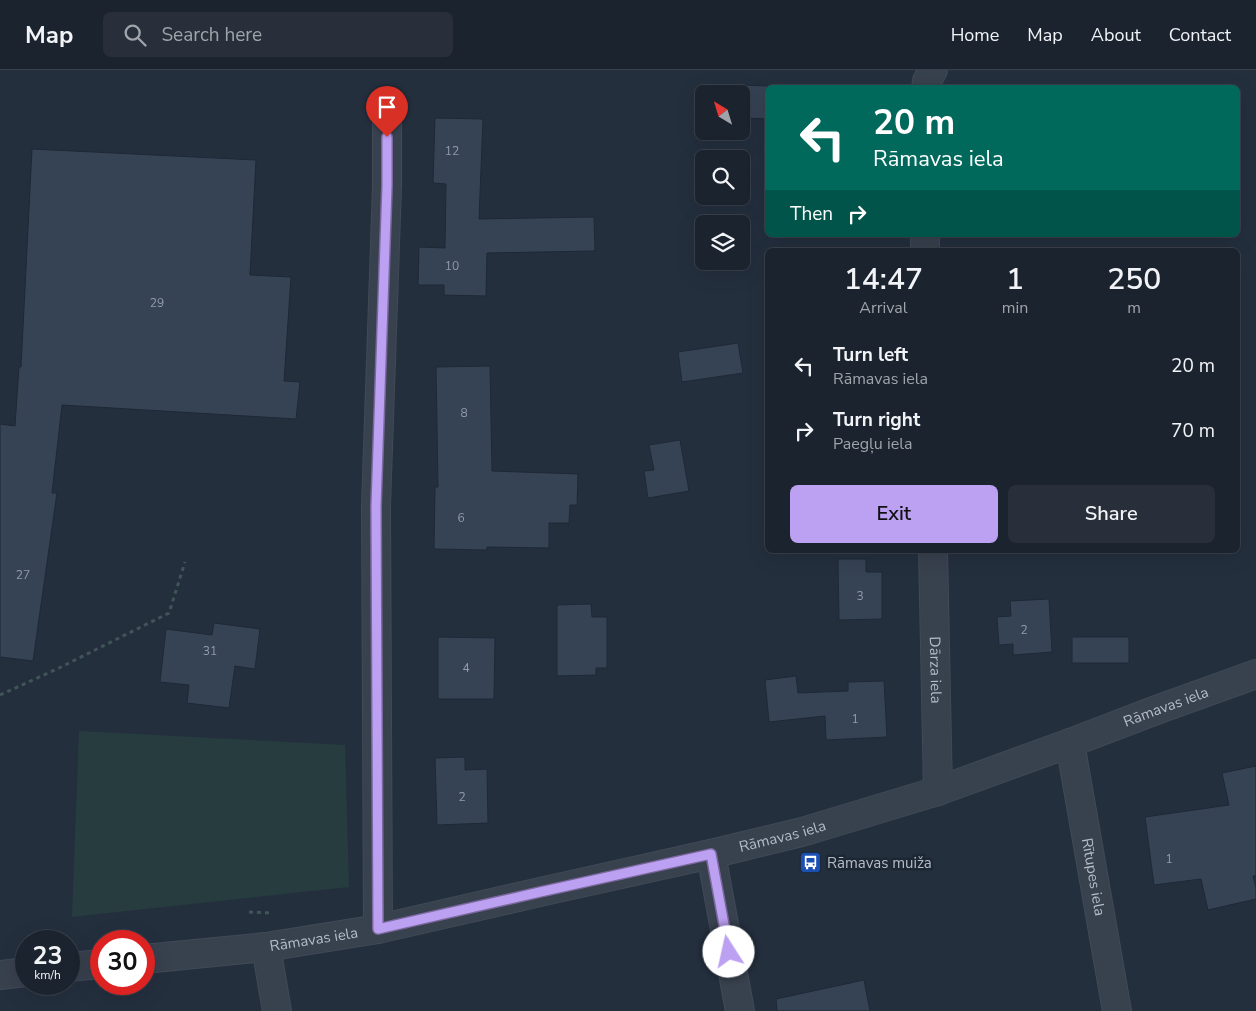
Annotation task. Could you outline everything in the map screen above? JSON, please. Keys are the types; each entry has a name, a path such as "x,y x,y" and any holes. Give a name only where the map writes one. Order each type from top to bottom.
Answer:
{"street":[{"path":"926,85 933,70"},
{"path":"378,929 376,506 387,186 387,104"},
{"name":"Dārza iela","path":"933,553 938,791"},
{"name":"Rāmavas iela","path":"155,958 266,947 378,929 802,832 938,791 1256,674"},
{"name":"Rītupes iela","path":"1070,743 1118,1011"},
{"path":"711,854 740,1011"},
{"path":"266,947 277,1011"},
{"path":"0,975 15,973"}],"path":[{"path":"0,695 169,613 185,562"},
{"path":"249,912 275,912"}],"green space":[{"path":"79,731 345,745 349,887 72,917"}],"building":[{"path":"750,85 765,86 765,119 750,118"},
{"path":"435,118 483,119 479,219 594,217 595,251 487,253 486,296 444,295 444,285 418,285 419,247 445,248 446,184 433,183"},
{"path":"32,149 256,160 250,275 291,277 284,381 300,382 296,419 62,405 52,493 57,493 33,661 0,657 0,424 15,426 19,367 21,367"},
{"path":"738,343 743,373 682,382 678,352"},
{"path":"490,366 492,471 578,474 577,505 570,505 569,523 549,523 549,548 487,547 487,550 434,549 435,487 438,487 436,367"},
{"path":"680,440 689,491 648,498 644,471 654,470 649,445"},
{"path":"838,559 866,559 866,572 882,572 882,619 839,620"},
{"path":"1049,599 1052,652 1013,655 1013,644 999,645 997,617 1011,616 1010,601"},
{"path":"591,604 592,617 607,617 607,668 596,668 596,675 557,676 557,605"},
{"path":"214,623 260,629 255,669 235,666 229,708 187,703 189,685 160,682 166,629 212,635"},
{"path":"438,637 495,638 494,699 438,699"},
{"path":"1072,637 1129,637 1129,663 1072,663"},
{"path":"796,676 798,693 848,691 848,682 884,681 887,737 826,740 825,716 769,722 765,680"},
{"path":"465,757 465,770 487,769 488,823 437,825 435,758"},
{"path":"1256,766 1256,876 1253,876 1256,899 1208,910 1201,879 1154,885 1145,817 1229,805 1222,773"},
{"path":"864,980 870,1011 777,1011 776,999"}],"place":[{"name":"Rāmavas muiža","path":"811,863"}],"route":[{"path":"387,137 376,506 378,929 711,854 729,952"}]}
